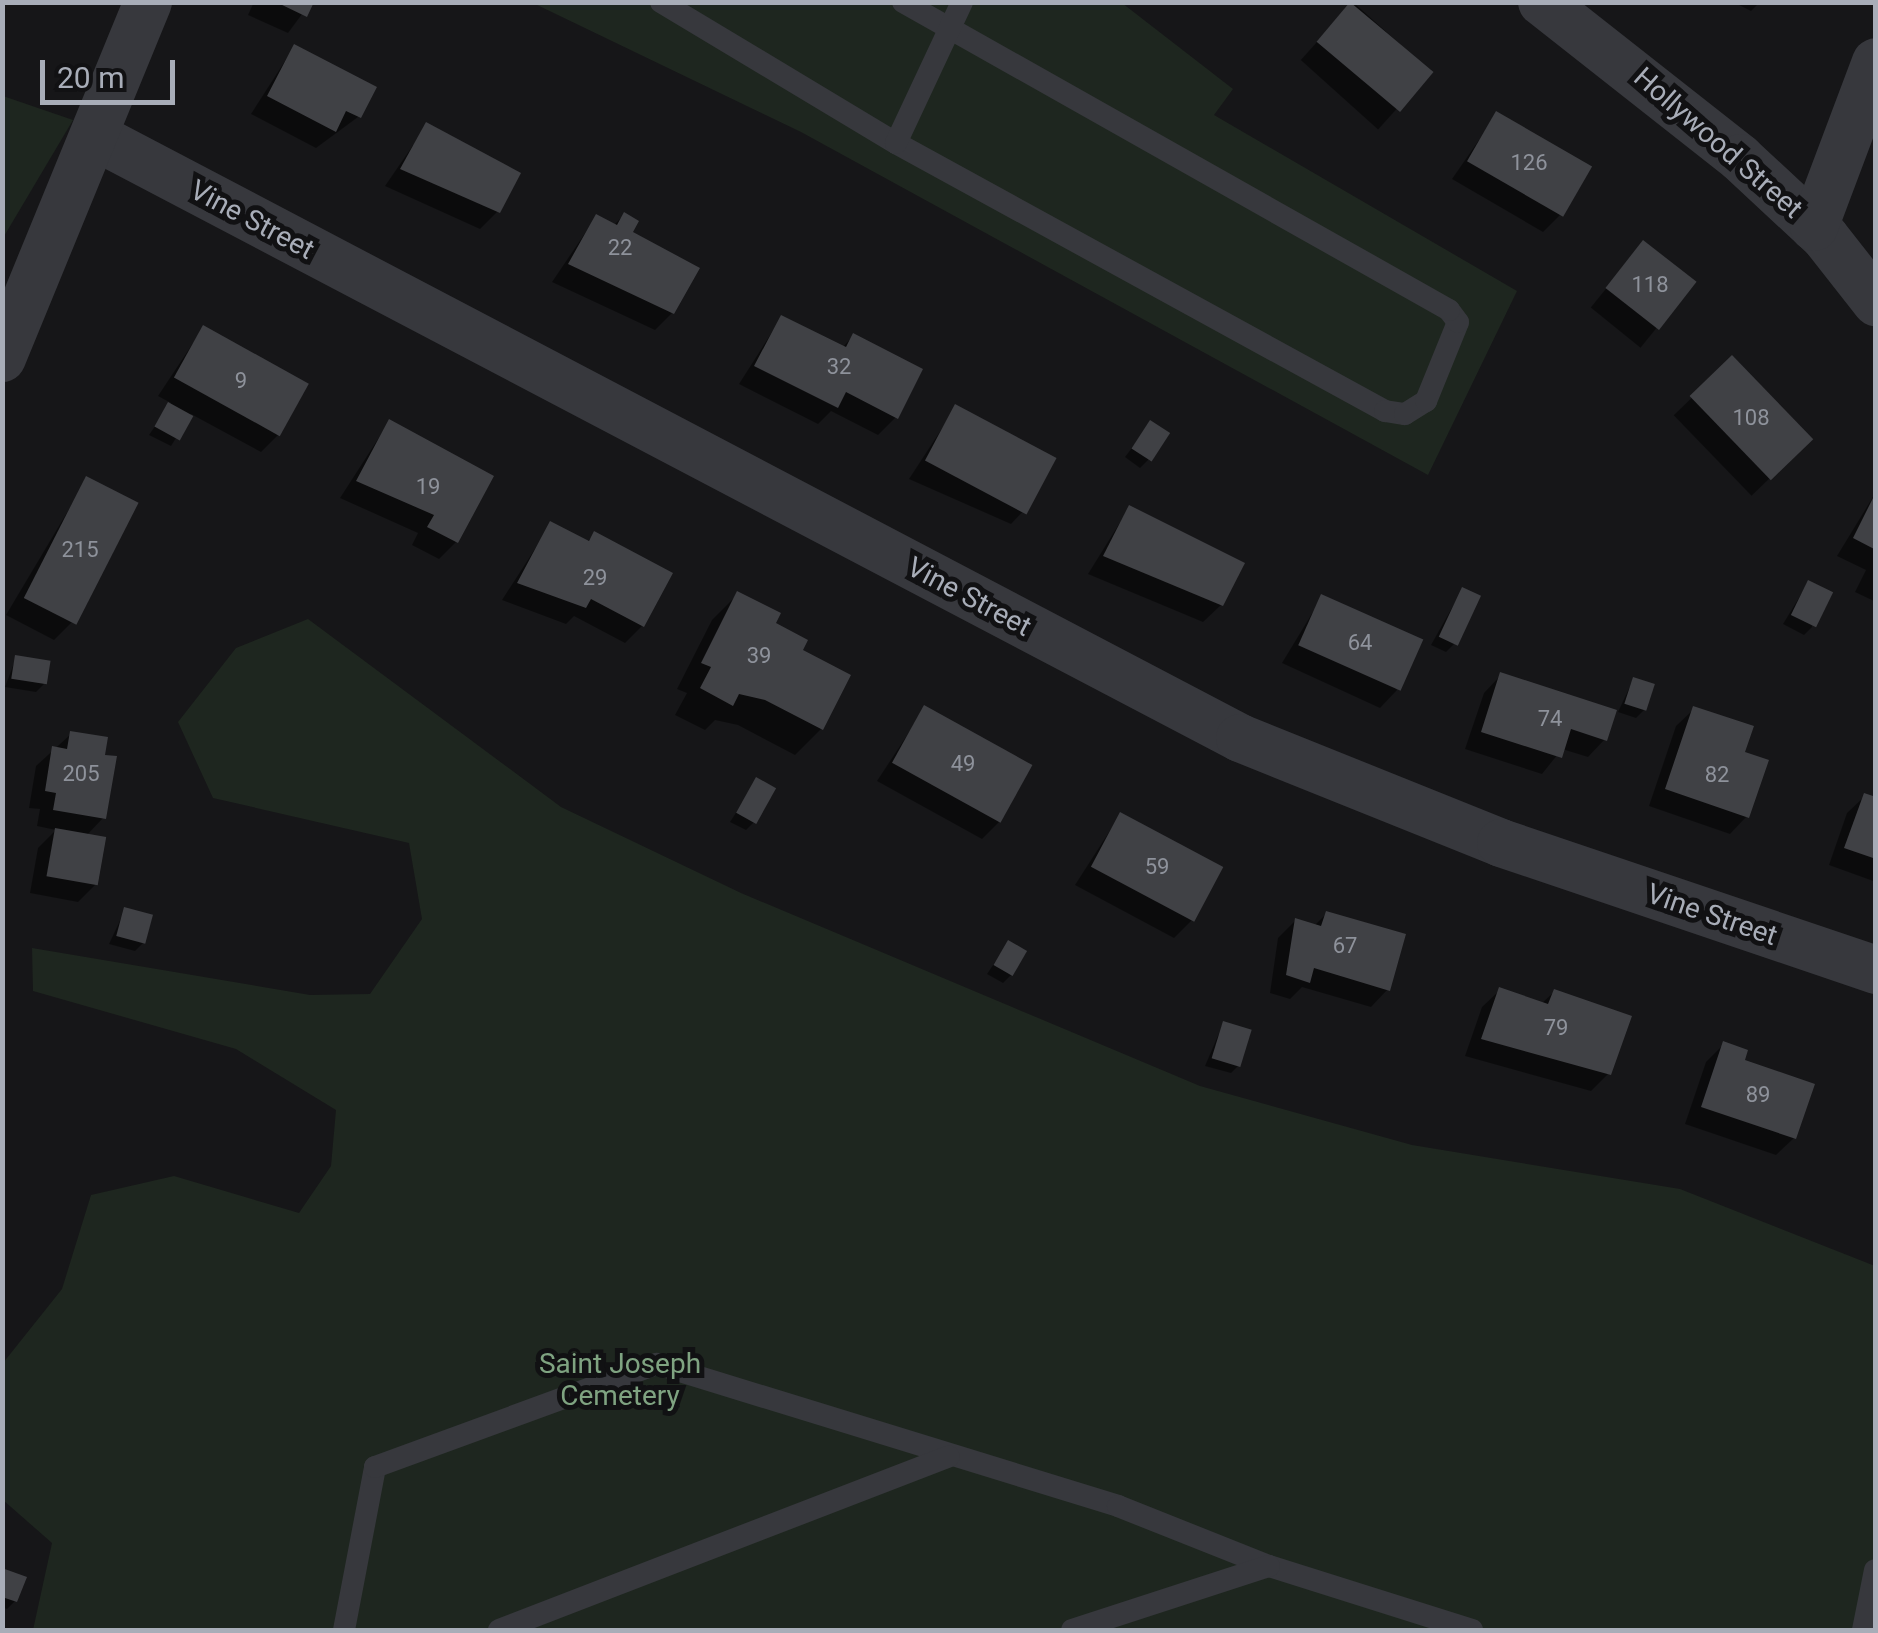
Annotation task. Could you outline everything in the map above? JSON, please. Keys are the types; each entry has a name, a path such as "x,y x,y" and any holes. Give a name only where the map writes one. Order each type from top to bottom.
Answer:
{"street":[{"path":"2,358 100,139 148,2"},
{"name":"Hollywood Street","path":"1542,2 1658,86 1814,227 1876,302"},
{"path":"1814,227 1876,62"},
{"name":"Vine Street","path":"100,139 1240,738 1501,843 1876,970"}],"lane":[{"path":"661,2 896,143 1386,411 1404,414 1426,401 1458,322 1449,310 903,2"},
{"path":"896,143 962,2"},
{"path":"344,1630 375,1468 657,1364 1118,1506 1269,1566 1470,1630"},
{"path":"500,1630 949,1456"},
{"path":"1072,1630 1269,1566"},
{"path":"1863,1630 1874,1570"}],"green space":[{"path":"533,3 1122,3 1233,89 1214,115 1517,291 1428,475 801,132"},
{"path":"2,96 73,120 3,238"},
{"name":"Saint Joseph Cemetery","path":"308,619 561,807 741,893 1200,1086 1412,1145 1680,1189 1875,1266 1875,1630 33,1630 52,1543 3,1500 3,1363 62,1289 91,1195 174,1176 299,1213 331,1166 336,1110 236,1049 33,991 32,948 310,995 370,994 422,919 409,843 213,798 178,722 236,648"}],"building":[{"path":"276,2 314,2 307,17"},
{"path":"1350,2 1433,72 1400,112 1317,42"},
{"path":"294,44 377,87 361,118 346,111 336,132 267,96"},
{"path":"1496,111 1592,166 1563,217 1467,161"},
{"path":"426,122 521,173 500,213 400,169"},
{"path":"624,212 639,221 633,232 700,268 674,314 568,264 596,214 617,225"},
{"path":"1643,240 1697,282 1659,330 1605,288"},
{"path":"781,315 846,347 853,333 923,369 898,419 846,392 838,408 754,366"},
{"path":"203,325 309,384 280,436 174,377"},
{"path":"1732,355 1813,439 1771,480 1690,396"},
{"path":"168,402 193,416 180,441 154,426"},
{"path":"955,404 1057,458 1026,514 925,461"},
{"path":"389,419 494,476 458,543 427,527 434,515 356,481"},
{"path":"1150,420 1170,433 1152,462 1131,449"},
{"path":"86,476 139,503 76,625 24,598"},
{"path":"1876,492 1876,550 1853,538"},
{"path":"1129,505 1245,563 1223,606 1103,556"},
{"path":"550,521 589,541 594,531 673,573 644,627 591,599 586,608 517,583"},
{"path":"1808,580 1833,592 1816,627 1791,615"},
{"path":"1462,587 1481,596 1458,646 1439,637"},
{"path":"737,591 781,613 776,623 808,640 803,650 851,675 823,730 765,700 739,694 733,706 700,688 711,667 701,663"},
{"path":"1321,594 1423,640 1401,691 1298,645"},
{"path":"15,655 51,661 47,684 11,679"},
{"path":"1500,672 1617,710 1607,741 1571,729 1562,758 1481,732"},
{"path":"1633,677 1655,684 1646,711 1624,704"},
{"path":"924,705 1032,765 1000,823 892,763"},
{"path":"1693,706 1754,726 1745,752 1769,760 1749,818 1665,789"},
{"path":"70,731 108,737 105,755 117,756 106,819 53,810 56,793 45,791 52,746 67,749"},
{"path":"756,777 776,788 756,824 736,813"},
{"path":"1864,793 1876,797 1876,859 1844,848"},
{"path":"1120,812 1223,867 1194,922 1091,867"},
{"path":"55,828 106,837 98,885 46,876"},
{"path":"124,907 153,915 145,944 116,936"},
{"path":"1326,911 1406,934 1390,991 1314,968 1310,983 1286,975 1295,918 1321,926"},
{"path":"1008,940 1027,951 1013,976 994,965"},
{"path":"1499,987 1548,1004 1554,989 1632,1016 1611,1075 1481,1039"},
{"path":"1223,1021 1252,1030 1240,1067 1212,1058"},
{"path":"1723,1041 1748,1050 1745,1060 1815,1084 1796,1139 1701,1107"},
{"path":"2,1568 27,1577 17,1602 2,1597"}]}
